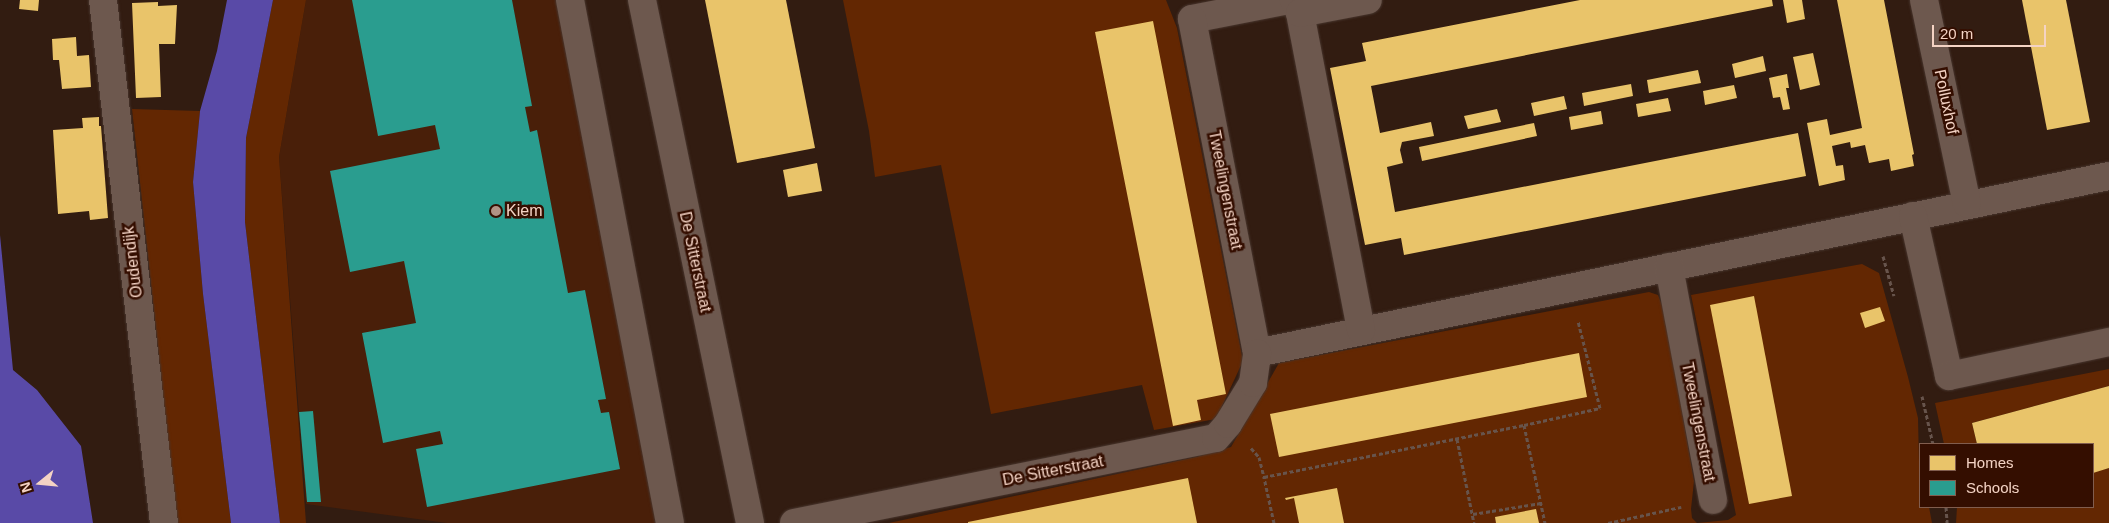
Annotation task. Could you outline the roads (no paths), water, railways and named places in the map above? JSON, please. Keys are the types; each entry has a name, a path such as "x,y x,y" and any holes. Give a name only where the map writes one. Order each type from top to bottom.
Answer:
{"street":[{"name":"Oudendijk","path":"102,0 164,523"},
{"path":"570,0 670,523"},
{"name":"De Sitterstraat","path":"642,0 750,523"},
{"path":"1361,330 1294,4 1368,0"},
{"name":"Polluxhof","path":"1924,0 1967,204"},
{"name":"Tweelingenstraat","path":"1257,353 1192,19 1294,4"},
{"path":"1257,353 2109,176"},
{"path":"1913,216 1949,376 2109,342"},
{"name":"Tweelingenstraat","path":"1669,267 1713,500"},
{"name":"De Sitterstraat","path":"794,523 1216,438 1228,424 1253,383 1257,353"}],"place":[{"name":"Kiem","path":"496,211"}]}
